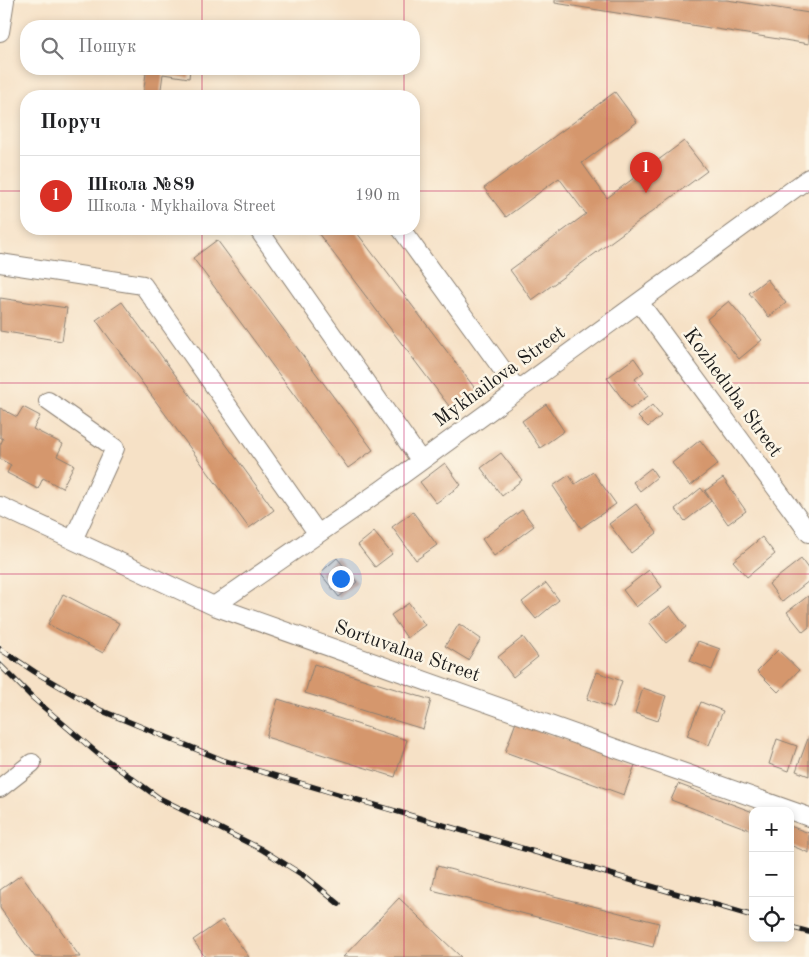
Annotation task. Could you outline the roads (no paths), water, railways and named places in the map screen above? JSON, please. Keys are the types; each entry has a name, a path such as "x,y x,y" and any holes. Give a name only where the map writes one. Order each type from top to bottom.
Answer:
{"street":[{"path":"0,32 5,0"},
{"name":"Mykhailova Street","path":"214,606 422,461 809,178"},
{"path":"262,235 422,461"},
{"path":"405,235 518,391"},
{"path":"0,263 143,285 318,534"},
{"name":"Kozheduba Street","path":"639,302 809,533"},
{"path":"48,401 115,448 74,540"},
{"name":"Sortuvalna Street","path":"0,506 214,606 809,817"},
{"path":"0,788 32,763"}],"railway":[{"path":"0,649 100,710 225,761 749,915"},
{"path":"0,665 33,698 97,753 159,798 261,849 306,877 339,904"},
{"path":"794,928 809,932"}],"place":[{"name":"Школа №89","path":"646,193"}]}
